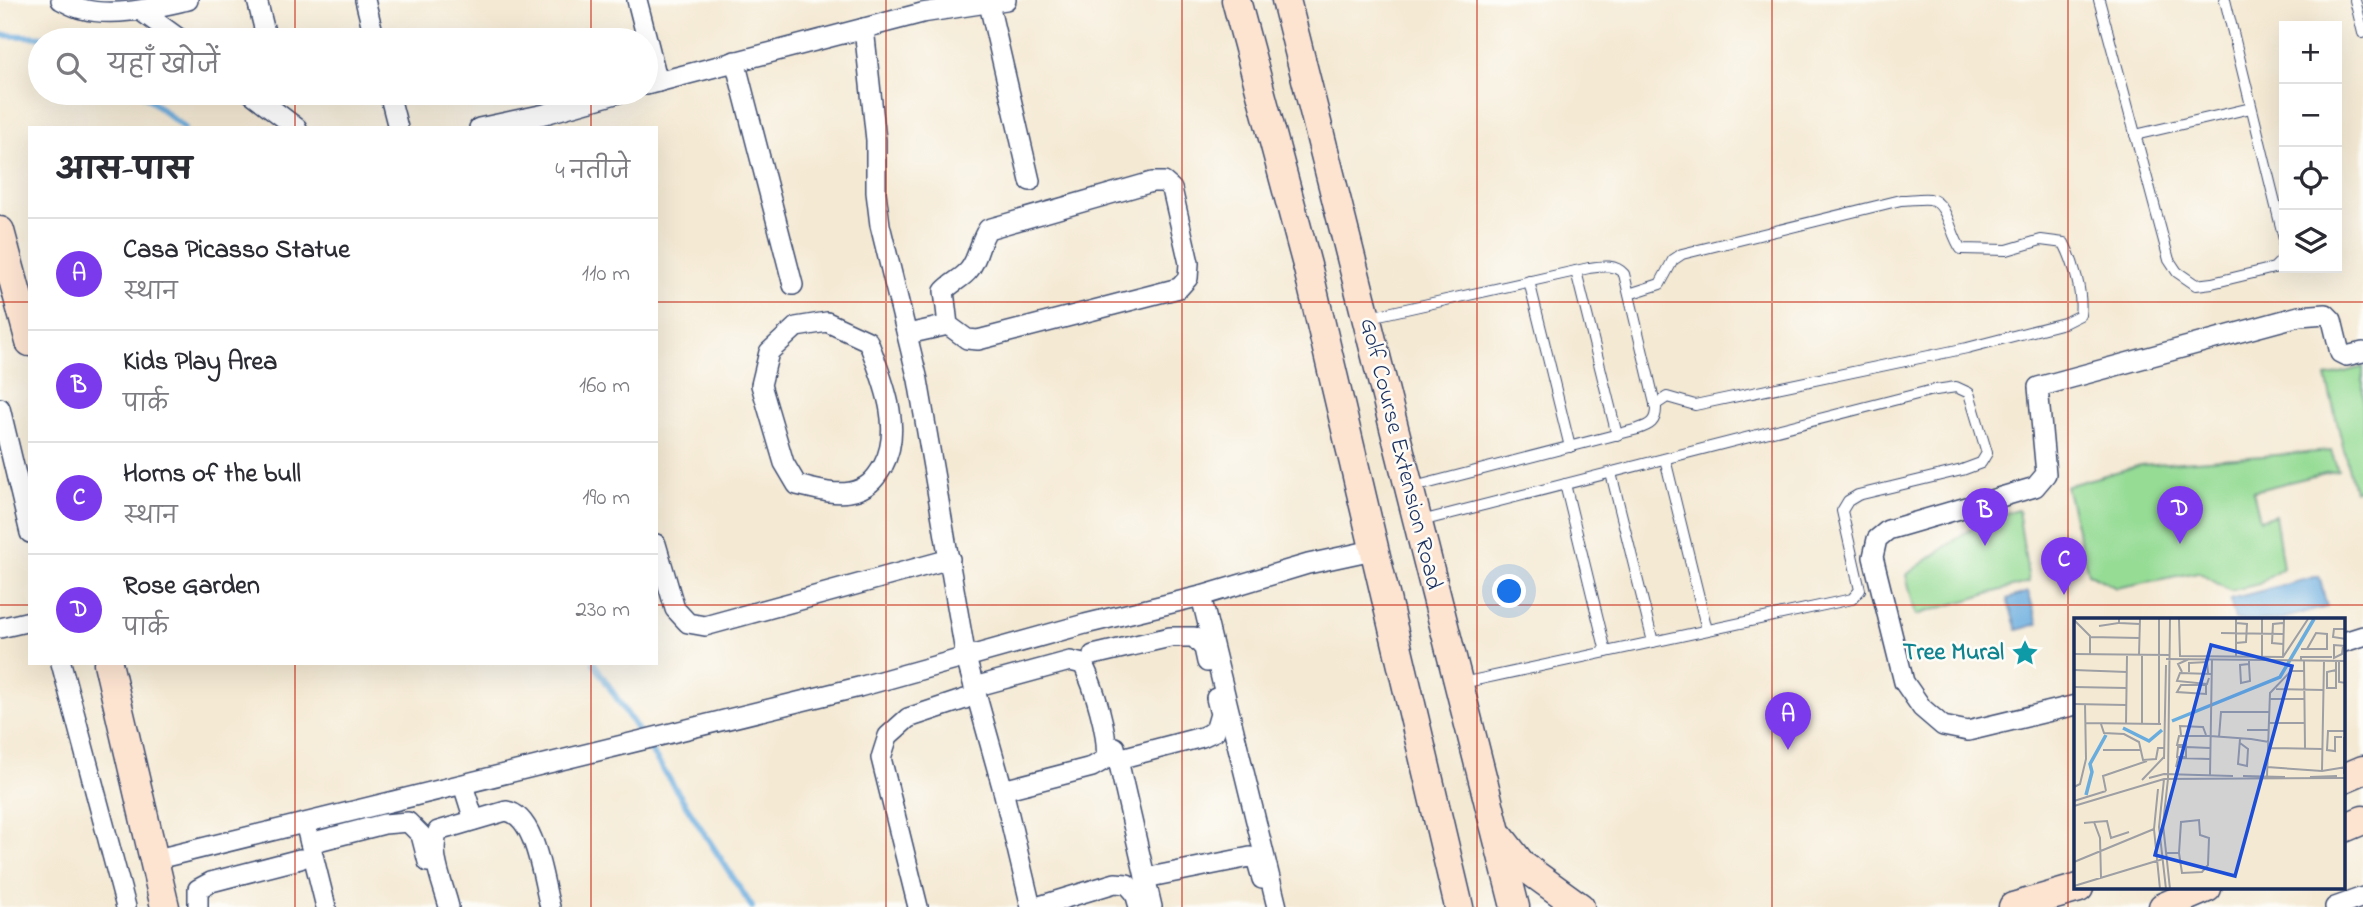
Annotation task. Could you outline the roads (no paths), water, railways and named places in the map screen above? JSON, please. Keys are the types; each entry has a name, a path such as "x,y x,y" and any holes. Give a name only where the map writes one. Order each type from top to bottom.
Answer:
{"main road":[{"name":"Golf Course Extension Road","path":"1236,0 1308,269 1459,907"},
{"name":"Golf Course Extension Road","path":"1286,0 1515,907"},
{"path":"0,232 28,335"},
{"path":"108,665 165,907"},
{"path":"2346,777 2363,770"},
{"path":"2346,827 2363,820"},
{"path":"1495,830 1522,865 1580,907"},
{"path":"1438,907 1439,869 1447,856"},
{"path":"2013,907 2052,901 2075,890"},
{"path":"2163,907 2202,890"}],"street":[{"path":"61,0 82,10 141,10 188,0"},
{"path":"257,0 264,28"},
{"path":"365,0 372,28"},
{"path":"637,0 642,28"},
{"path":"658,81 864,28 921,7 998,2 1030,181"},
{"path":"141,10 165,28"},
{"path":"864,28 875,127 876,192 880,225 918,380 950,559 960,659 1003,790 1034,907 1115,883 1127,884 1135,893 1139,907"},
{"path":"735,61 793,285"},
{"path":"267,105 292,124"},
{"path":"285,105 292,124"},
{"path":"392,105 397,126"},
{"path":"498,126 547,121 588,105"},
{"path":"908,334 948,325 967,339 978,340 1179,288 1188,278 1189,263 1172,190 1164,182 1152,182 988,229 969,270 951,283 944,292 948,325"},
{"path":"2074,705 1968,731 1943,726 1922,708 1904,682 1873,556 1877,539 1888,530 2035,487 2046,474 2038,387 2299,316 2326,314 2332,320 2340,353 2346,356 2363,352"},
{"path":"827,322 868,341 886,389 892,426 888,458 875,481 850,492 824,492 797,485 784,463 761,385 769,352 796,327 827,322"},
{"path":"886,389 918,380"},
{"path":"0,408 28,525"},
{"path":"153,860 644,741 1085,624 1201,596 1308,564 1373,550"},
{"path":"658,551 675,609 688,623 705,626 950,559"},
{"path":"1201,596 1277,907"},
{"path":"0,628 28,621"},
{"path":"1085,624 1152,907"},
{"path":"2346,641 2363,636"},
{"path":"1093,655 1170,637 1195,637 1204,648 1217,701 1220,714 1215,731 1202,737 1118,759"},
{"path":"918,907 881,758 888,736 908,718 970,693 1070,661 1083,664 1108,746 1106,758 1092,767 1003,790"},
{"path":"62,665 126,907"},
{"path":"970,693 1020,907"},
{"path":"463,785 474,820"},
{"path":"449,907 434,843 438,831 506,811 521,818 531,834 550,907"},
{"path":"198,907 198,889 211,882 384,824 408,822 421,835 439,907"},
{"path":"299,825 312,907"},
{"path":"305,851 326,907"},
{"path":"1145,878 1250,857 1257,862 1269,907"},
{"path":"2335,907 2363,897"}],"lane":[{"path":"2099,0 2169,260 2177,272 2196,285 2274,268 2283,259 2284,239 2225,0"},
{"path":"2355,0 2363,33"},
{"path":"2135,135 2251,107"},
{"path":"1629,294 1660,284 1673,260 1682,254 1902,200 1932,200 1944,208 1953,238 1961,249 2007,250 2041,240 2064,243 2069,252 2082,301 2080,315 2064,323 1967,348 1695,405 1667,397 1655,405"},
{"path":"1366,318 1605,265 1619,268 1624,274 1655,405 1656,417 1650,425 1409,488"},
{"path":"1576,271 1617,435"},
{"path":"1529,281 1570,447"},
{"path":"1418,522 1929,391 1956,387 1969,393 1987,453 1981,463 1962,470 1871,491 1848,501 1842,511 1860,590 1852,599 1458,684"},
{"path":"1665,459 1707,630"},
{"path":"1611,473 1653,642"},
{"path":"1565,484 1606,652"}],"water":[{"path":"2319,576 2327,607 2285,618 2235,618 2230,599"},
{"path":"2028,592 2038,624 2017,630 2007,599"}],"waterway":[{"path":"0,35 28,36"},
{"path":"156,105 182,126"},
{"path":"595,665 752,907"}],"place":[{"name":"Rose Garden","path":"2180,544"},
{"name":"Kids Play Area","path":"1985,546"},
{"name":"Horns of the bull","path":"2064,595"},
{"name":"Tree Mural","path":"2025,653"},
{"name":"Casa Picasso Statue","path":"1788,750"}]}
